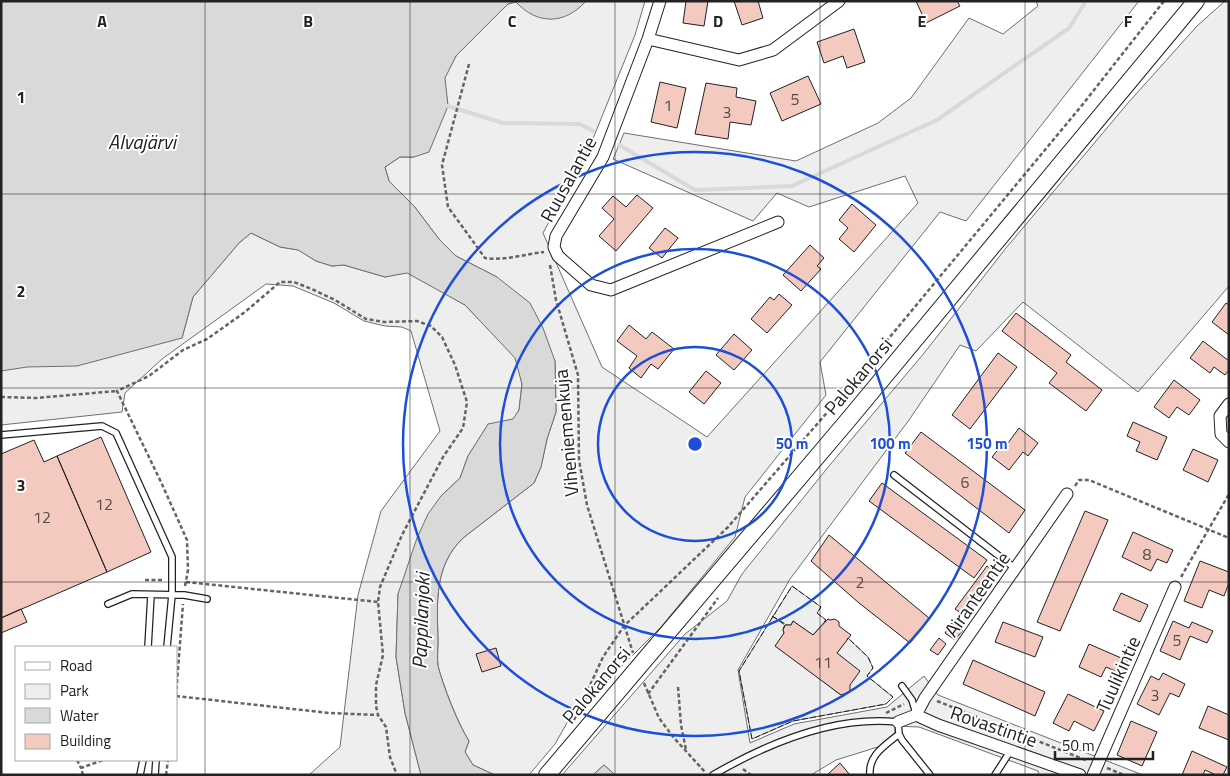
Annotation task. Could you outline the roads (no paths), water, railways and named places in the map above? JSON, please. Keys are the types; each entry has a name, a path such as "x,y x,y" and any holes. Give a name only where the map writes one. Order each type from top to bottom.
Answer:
{"main road":[{"name":"Palokanorsi","path":"549,773 849,419 1196,1"}],"street":[{"name":"Ruusalantie","path":"660,1 648,39 603,157 556,236 554,246 558,256 591,285 611,290 778,222"},
{"path":"648,39 739,60 773,50 839,1"},
{"path":"1229,404 1220,416 1221,434 1229,442"},
{"name":"Airanteentie","path":"916,715 925,698 1067,494"},
{"name":"Tuulikintie","path":"1095,769 1175,587"},
{"path":"898,722 916,715"},
{"name":"Rovastintie","path":"916,715 938,725 1011,750 1058,771 1080,775"}],"lane":[{"path":"1,435 102,426 116,432 172,557 173,581 167,646"},
{"path":"894,475 1016,569"},
{"path":"108,604 132,594 184,595 207,599"},
{"path":"148,646 151,595"},
{"path":"902,686 912,700 916,715"},
{"path":"713,775 763,748 794,736 826,728 877,720 898,722 899,734 930,775"},
{"path":"870,775 869,766 872,757 899,734"},
{"path":"995,775 1011,750"},
{"path":"140,775 143,761"},
{"path":"155,775 156,761"}],"water":[{"name":"Alvajärvi","path":"1,1 586,1 569,15 551,19 533,15 516,2 508,4 456,56 445,78 448,106 429,152 414,157 400,157 385,167 389,181 414,206 439,239 456,256 497,277 530,303 543,328 555,361 556,412 547,439 541,467 534,483 463,538 447,560 439,585 437,612 438,666 440,674 456,715 469,741 465,752 473,765 495,775 421,775 405,713 396,657 398,594 417,538 428,514 441,496 460,478 468,456 488,424 513,419 519,410 522,384 515,358 465,305 407,273 385,277 344,265 332,266 316,261 298,250 280,247 251,233 239,243 193,297 182,338 77,366 27,367 1,371"},
{"path":"604,765 615,775 593,775"}],"waterway":[{"path":"619,145 695,190 792,186 937,120 1069,28 1086,1"},
{"path":"448,106 503,123 580,124 593,131"}],"water label":[{"name":"Pappilanjoki","path":"421,621"}]}
